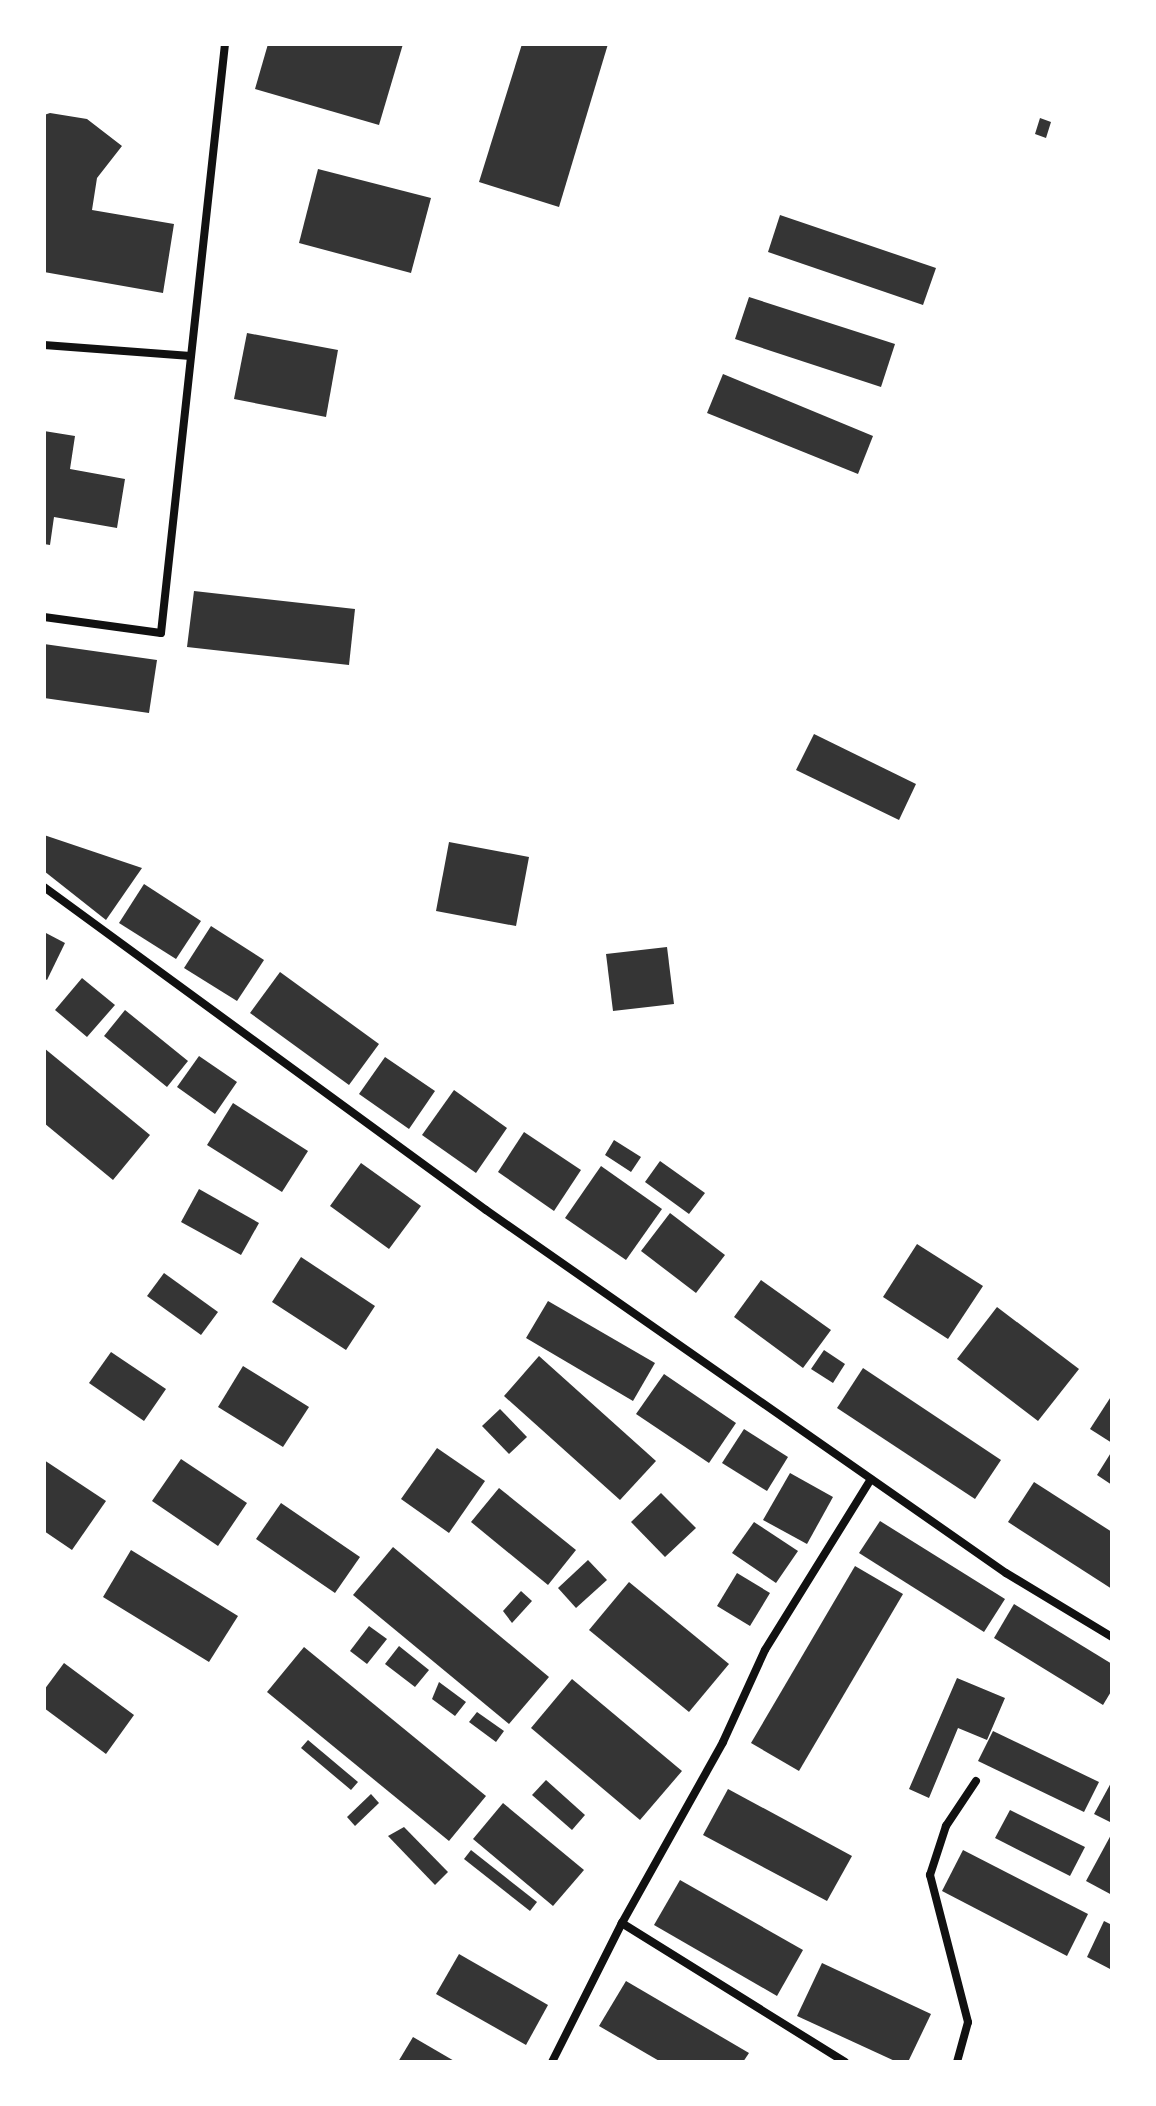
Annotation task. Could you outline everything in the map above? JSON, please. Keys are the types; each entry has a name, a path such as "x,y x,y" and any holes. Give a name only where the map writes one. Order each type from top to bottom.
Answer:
{"street":[{"path":"44,617 161,633 225,44"},
{"path":"44,345 191,356"},
{"path":"44,887 486,1210 1006,1573 1112,1637"},
{"path":"552,2062 622,1923 723,1742 765,1650 871,1479"},
{"path":"957,2062 968,2022 930,1875 946,1826 976,1781"},
{"path":"622,1923 845,2062"}],"building":[{"path":"268,44 403,44 379,125 255,89"},
{"path":"522,44 608,44 559,207 479,182"},
{"path":"50,113 87,119 122,146 97,178 92,210 174,224 163,293 44,272 44,115"},
{"path":"1040,118 1051,122 1046,138 1035,134"},
{"path":"318,169 431,198 411,273 299,243"},
{"path":"780,215 936,268 923,305 768,252"},
{"path":"749,297 895,344 881,387 735,339"},
{"path":"247,333 338,350 326,417 234,399"},
{"path":"723,374 873,436 858,474 707,413"},
{"path":"44,431 75,436 70,469 125,479 117,528 54,517 50,545 44,544"},
{"path":"194,591 355,609 349,665 187,647"},
{"path":"44,644 157,660 149,713 44,698"},
{"path":"814,734 916,784 899,820 796,770"},
{"path":"44,835 142,868 106,920 44,871"},
{"path":"449,842 529,857 516,926 436,911"},
{"path":"144,884 201,921 176,959 119,923"},
{"path":"211,926 264,960 237,1001 184,968"},
{"path":"44,932 65,943 47,980 44,978"},
{"path":"667,947 674,1004 613,1011 606,954"},
{"path":"280,972 379,1044 349,1085 250,1013"},
{"path":"82,978 115,1005 87,1037 55,1010"},
{"path":"125,1010 188,1061 167,1087 104,1036"},
{"path":"44,1048 150,1135 113,1180 44,1123"},
{"path":"199,1056 237,1082 215,1114 177,1087"},
{"path":"385,1057 435,1091 409,1129 359,1094"},
{"path":"454,1090 507,1128 476,1173 422,1135"},
{"path":"233,1103 308,1151 282,1192 207,1145"},
{"path":"524,1132 581,1170 554,1211 498,1172"},
{"path":"614,1140 641,1157 631,1172 605,1155"},
{"path":"660,1161 705,1193 689,1214 645,1182"},
{"path":"361,1163 421,1206 389,1249 330,1206"},
{"path":"601,1166 662,1209 626,1260 565,1218"},
{"path":"199,1189 259,1223 241,1255 181,1222"},
{"path":"670,1213 725,1255 696,1293 641,1251"},
{"path":"917,1244 983,1286 948,1339 883,1297"},
{"path":"301,1257 375,1306 346,1350 272,1302"},
{"path":"164,1273 218,1312 201,1335 147,1296"},
{"path":"761,1280 831,1330 803,1368 734,1317"},
{"path":"548,1301 655,1363 633,1401 526,1338"},
{"path":"997,1307 1079,1369 1038,1421 957,1359"},
{"path":"824,1350 845,1364 833,1383 811,1369"},
{"path":"111,1352 166,1389 144,1421 89,1383"},
{"path":"539,1356 656,1461 620,1500 504,1396"},
{"path":"243,1366 309,1407 283,1447 218,1407"},
{"path":"863,1368 1001,1460 975,1499 837,1408"},
{"path":"664,1374 736,1423 709,1463 636,1414"},
{"path":"1112,1395 1112,1443 1090,1429"},
{"path":"500,1409 527,1437 509,1454 482,1426"},
{"path":"744,1429 788,1457 767,1491 722,1463"},
{"path":"437,1448 485,1481 449,1533 401,1499"},
{"path":"1112,1451 1112,1485 1097,1475"},
{"path":"181,1459 247,1503 218,1546 152,1501"},
{"path":"44,1460 106,1501 72,1550 44,1531"},
{"path":"790,1473 833,1497 807,1544 763,1520"},
{"path":"1034,1482 1112,1532 1112,1589 1008,1522"},
{"path":"499,1488 576,1550 548,1585 471,1522"},
{"path":"661,1493 696,1528 665,1557 631,1522"},
{"path":"281,1503 360,1557 335,1593 256,1539"},
{"path":"880,1521 1005,1599 984,1632 859,1553"},
{"path":"754,1522 798,1551 776,1583 732,1553"},
{"path":"393,1547 549,1677 509,1724 353,1595"},
{"path":"131,1550 238,1616 209,1662 103,1597"},
{"path":"588,1560 607,1580 576,1608 558,1588"},
{"path":"855,1566 903,1594 799,1771 751,1743"},
{"path":"737,1573 770,1593 750,1626 717,1606"},
{"path":"629,1582 729,1664 689,1712 589,1630"},
{"path":"521,1591 532,1601 512,1623 503,1611"},
{"path":"1014,1604 1112,1664 1112,1690 1103,1705 994,1638"},
{"path":"369,1626 387,1639 367,1664 350,1651"},
{"path":"399,1646 429,1670 415,1687 385,1664"},
{"path":"304,1647 486,1796 449,1841 267,1692"},
{"path":"64,1663 134,1715 106,1754 44,1708 44,1690"},
{"path":"957,1678 1005,1698 987,1740 958,1728 929,1798 909,1789"},
{"path":"572,1679 682,1771 640,1820 531,1728"},
{"path":"439,1682 466,1702 455,1716 432,1699"},
{"path":"477,1712 504,1731 496,1742 469,1722"},
{"path":"993,1731 1099,1782 1084,1812 978,1761"},
{"path":"308,1740 358,1782 351,1790 301,1748"},
{"path":"546,1780 585,1815 572,1830 532,1795"},
{"path":"1112,1781 1112,1823 1094,1814"},
{"path":"728,1789 852,1856 827,1901 703,1835"},
{"path":"371,1794 379,1803 355,1826 347,1817"},
{"path":"503,1803 584,1870 553,1906 473,1839"},
{"path":"1010,1810 1085,1847 1070,1876 995,1838"},
{"path":"404,1827 448,1872 435,1885 388,1836"},
{"path":"1112,1833 1112,1895 1086,1881"},
{"path":"471,1850 537,1902 530,1911 464,1859"},
{"path":"963,1850 1088,1914 1067,1956 942,1891"},
{"path":"680,1880 803,1950 777,1996 654,1925"},
{"path":"1104,1921 1112,1925 1112,1970 1087,1957"},
{"path":"459,1954 548,2005 526,2045 436,1994"},
{"path":"822,1963 931,2014 908,2062 897,2062 797,2016"},
{"path":"626,1981 749,2053 743,2062 661,2062 599,2026"},
{"path":"413,2037 456,2062 398,2062"}]}
